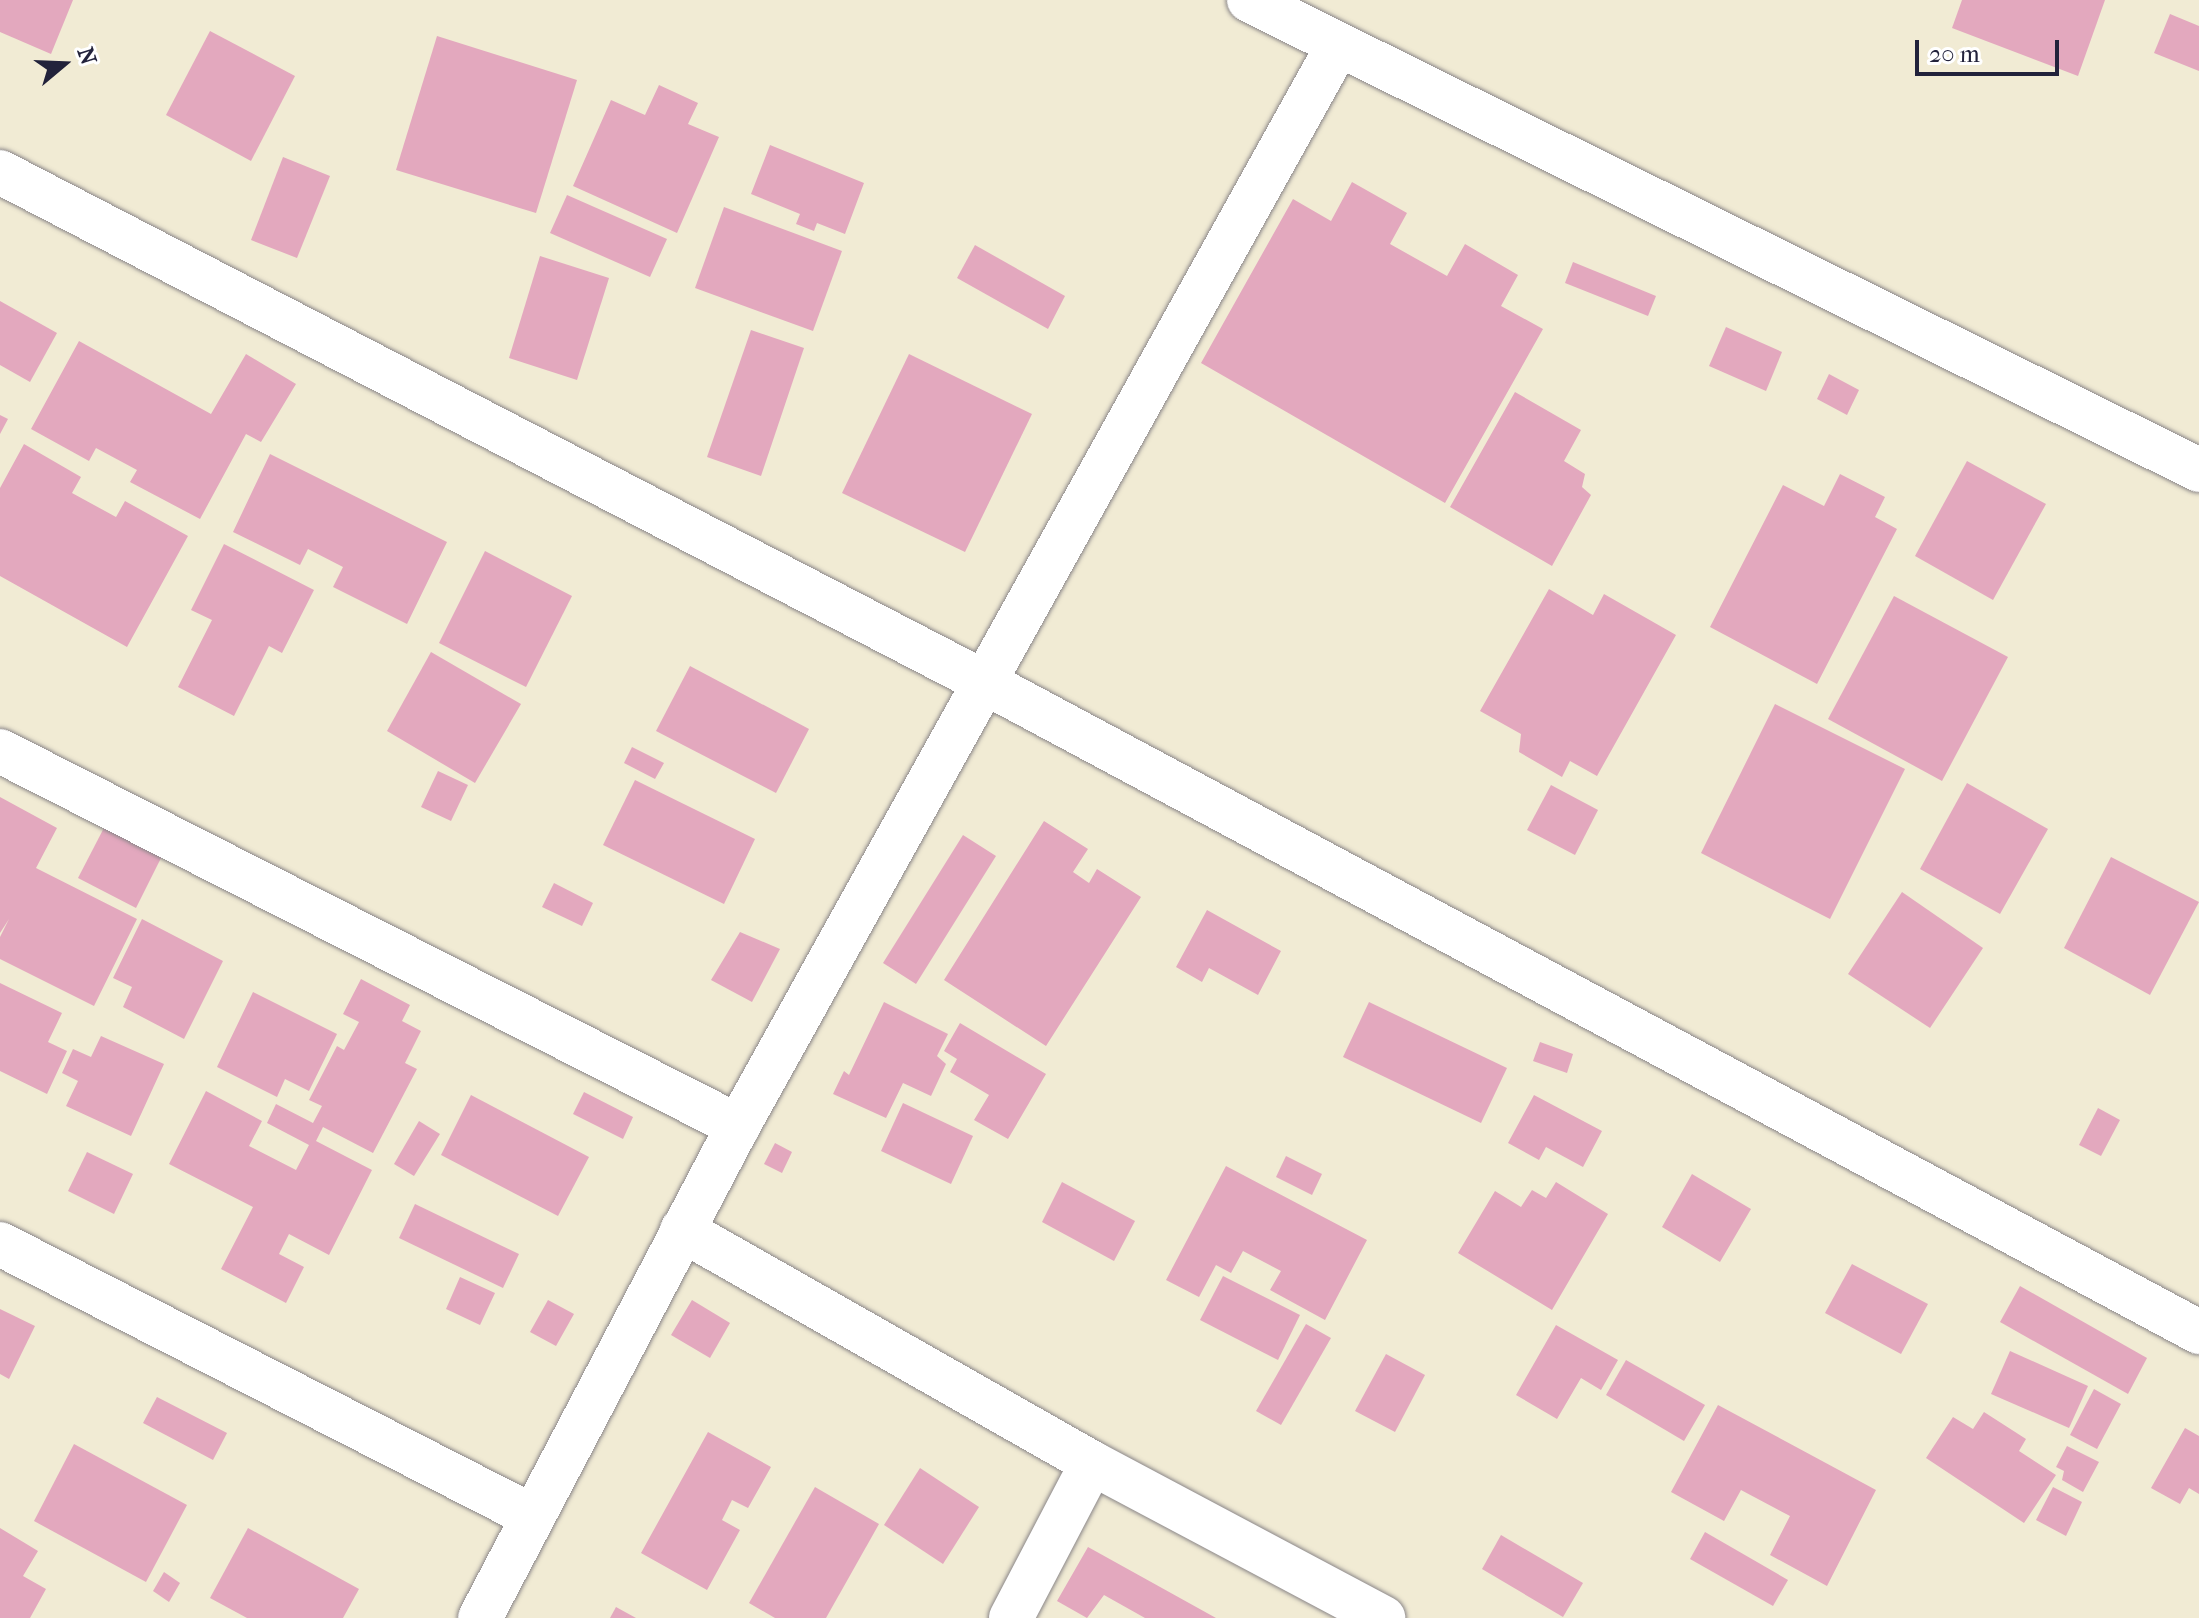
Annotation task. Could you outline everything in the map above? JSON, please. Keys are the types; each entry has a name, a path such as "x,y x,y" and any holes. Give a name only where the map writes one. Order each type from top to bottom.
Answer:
{"street":[{"path":"1249,0 1337,47 2199,470"},
{"path":"480,1618 738,1126 1337,47"},
{"path":"0,172 986,683 2199,1332"},
{"path":"0,751 738,1126"},
{"path":"682,1230 1092,1463 1383,1618"},
{"path":"0,1244 532,1516"},
{"path":"1011,1618 1092,1463"}],"building":[{"path":"0,0 73,0 51,54 0,32"},
{"path":"1962,0 2105,0 2078,76 1952,28"},
{"path":"2170,14 2199,26 2199,71 2154,53"},
{"path":"210,31 295,76 251,161 166,115"},
{"path":"437,36 577,80 536,213 396,170"},
{"path":"659,85 698,103 688,124 719,137 677,233 573,186 611,100 645,115"},
{"path":"770,145 864,183 845,234 817,223 814,231 796,224 800,214 751,194"},
{"path":"283,157 330,176 297,258 251,240"},
{"path":"1352,182 1407,213 1390,244 1447,276 1465,244 1518,275 1501,306 1543,329 1445,503 1201,363 1293,199 1331,221"},
{"path":"567,195 667,239 650,277 550,233"},
{"path":"724,207 842,251 813,331 695,288"},
{"path":"975,245 1065,296 1048,329 957,278"},
{"path":"540,256 609,278 577,380 509,358"},
{"path":"1573,262 1656,296 1648,316 1565,283"},
{"path":"0,301 57,333 30,382 0,365"},
{"path":"1726,327 1782,352 1766,391 1709,366"},
{"path":"751,330 804,348 761,476 707,457"},
{"path":"79,341 211,414 246,354 296,384 261,442 246,434 200,519 130,482 137,470 96,448 89,461 31,429"},
{"path":"909,354 1032,414 965,552 842,493"},
{"path":"1829,374 1859,390 1847,415 1817,399"},
{"path":"1515,392 1581,430 1564,461 1585,474 1582,487 1591,495 1552,566 1450,507"},
{"path":"0,415 8,419 0,434"},
{"path":"24,444 81,477 72,493 116,517 125,501 188,536 127,647 0,576 0,488"},
{"path":"270,454 447,542 407,624 333,587 343,567 308,549 300,565 233,532"},
{"path":"1967,461 2046,504 1993,600 1915,556"},
{"path":"1840,474 1885,497 1875,517 1897,529 1817,684 1710,627 1783,485 1824,506"},
{"path":"224,544 314,590 282,653 269,646 234,716 178,687 212,620 191,610"},
{"path":"485,551 572,596 526,687 439,643"},
{"path":"1549,589 1593,615 1604,594 1676,635 1597,776 1570,761 1562,777 1519,752 1521,734 1480,711"},
{"path":"1894,596 2008,657 1942,781 1828,719"},
{"path":"431,652 521,704 475,783 387,731"},
{"path":"690,666 809,729 776,793 656,731"},
{"path":"1775,704 1905,769 1830,919 1701,853"},
{"path":"632,747 664,763 655,779 624,763"},
{"path":"438,771 468,785 451,821 421,807"},
{"path":"635,780 755,839 724,904 603,845"},
{"path":"1967,783 2048,829 2000,914 1920,869"},
{"path":"1551,785 1598,810 1575,855 1527,830"},
{"path":"0,797 57,828 36,868 137,919 94,1006 0,959 0,937 9,919 0,933"},
{"path":"1044,821 1088,849 1073,872 1089,883 1097,869 1141,897 1046,1046 944,980"},
{"path":"107,822 164,852 136,908 78,878"},
{"path":"963,835 996,856 916,984 883,963"},
{"path":"2111,857 2199,902 2150,995 2064,948"},
{"path":"554,883 593,903 582,926 542,907"},
{"path":"1902,892 1983,948 1930,1028 1848,974"},
{"path":"1207,910 1281,951 1258,995 1209,968 1202,982 1176,967"},
{"path":"142,919 223,961 184,1039 123,1007 132,987 113,978"},
{"path":"740,932 780,949 752,1002 711,980"},
{"path":"361,979 410,1005 402,1021 421,1031 405,1063 417,1069 373,1153 323,1127 316,1141 372,1170 329,1255 289,1234 279,1254 304,1267 286,1303 221,1269 253,1207 169,1164 206,1091 262,1121 249,1146 296,1170 309,1145 267,1123 276,1104 313,1123 322,1106 309,1100 337,1046 344,1050 359,1022 343,1014"},
{"path":"0,983 62,1013 48,1042 67,1051 47,1094 0,1071"},
{"path":"253,992 337,1034 309,1091 285,1079 277,1097 217,1067"},
{"path":"884,1002 948,1034 937,1056 946,1064 931,1096 903,1083 886,1118 833,1094 844,1071 849,1075"},
{"path":"1369,1002 1507,1068 1481,1123 1343,1057"},
{"path":"960,1023 1046,1074 1008,1139 974,1120 989,1095 950,1072 957,1059 944,1051"},
{"path":"101,1036 164,1064 131,1136 66,1106 78,1081 62,1073 73,1049 91,1057"},
{"path":"1540,1042 1573,1054 1567,1073 1533,1061"},
{"path":"584,1092 633,1117 623,1139 573,1114"},
{"path":"471,1095 589,1157 558,1216 441,1155"},
{"path":"1534,1095 1602,1131 1583,1167 1546,1147 1539,1160 1508,1143"},
{"path":"903,1103 973,1136 951,1184 881,1151"},
{"path":"2098,1108 2120,1120 2101,1156 2079,1145"},
{"path":"419,1121 440,1134 414,1176 394,1164"},
{"path":"775,1143 792,1152 782,1173 764,1164"},
{"path":"87,1152 133,1174 114,1214 68,1191"},
{"path":"1286,1156 1322,1174 1312,1195 1276,1177"},
{"path":"1226,1166 1367,1240 1325,1320 1270,1290 1281,1271 1243,1251 1231,1273 1216,1265 1199,1297 1166,1280"},
{"path":"1692,1174 1751,1209 1720,1262 1662,1227"},
{"path":"1062,1182 1135,1221 1114,1261 1042,1222"},
{"path":"1556,1182 1608,1214 1552,1310 1458,1253 1495,1191 1521,1207 1532,1190 1546,1198"},
{"path":"415,1204 519,1254 503,1288 399,1238"},
{"path":"1852,1264 1928,1304 1901,1354 1825,1313"},
{"path":"1223,1276 1300,1315 1278,1360 1200,1320"},
{"path":"460,1277 495,1293 480,1325 446,1309"},
{"path":"2020,1286 2147,1358 2128,1394 2000,1322"},
{"path":"548,1300 574,1314 556,1346 530,1332"},
{"path":"692,1300 730,1323 710,1358 671,1335"},
{"path":"0,1309 35,1326 9,1379 0,1374"},
{"path":"1306,1324 1331,1338 1281,1425 1256,1411"},
{"path":"1556,1325 1618,1360 1601,1390 1581,1378 1557,1419 1516,1395"},
{"path":"2010,1351 2088,1386 2069,1428 1991,1394"},
{"path":"1386,1354 1425,1375 1395,1432 1355,1411"},
{"path":"1626,1360 1705,1405 1684,1441 1606,1395"},
{"path":"2094,1389 2121,1404 2097,1449 2070,1435"},
{"path":"157,1397 227,1433 213,1460 143,1423"},
{"path":"1718,1405 1876,1490 1827,1586 1770,1555 1790,1516 1741,1490 1724,1521 1671,1492"},
{"path":"1984,1412 2026,1439 2019,1451 2056,1475 2024,1523 1926,1458 1953,1417 1973,1429"},
{"path":"2185,1428 2199,1436 2199,1494 2189,1488 2180,1504 2151,1488"},
{"path":"708,1432 771,1467 748,1508 732,1500 722,1520 740,1530 707,1590 641,1553"},
{"path":"74,1444 187,1505 146,1582 34,1521"},
{"path":"2067,1446 2099,1462 2083,1492 2062,1480 2064,1471 2056,1467"},
{"path":"920,1468 979,1507 943,1564 884,1525"},
{"path":"815,1487 879,1524 826,1618 775,1618 749,1603"},
{"path":"2053,1487 2082,1502 2066,1536 2036,1520"},
{"path":"0,1528 38,1551 23,1576 46,1589 30,1618 0,1618"},
{"path":"248,1528 359,1589 343,1618 247,1618 210,1598"},
{"path":"1705,1532 1788,1580 1773,1606 1690,1559"},
{"path":"1501,1535 1583,1583 1563,1617 1482,1569"},
{"path":"1088,1547 1216,1618 1145,1618 1104,1595 1087,1618 1057,1601"},
{"path":"164,1572 180,1583 169,1602 153,1591"},
{"path":"616,1607 636,1618 610,1618"}]}
